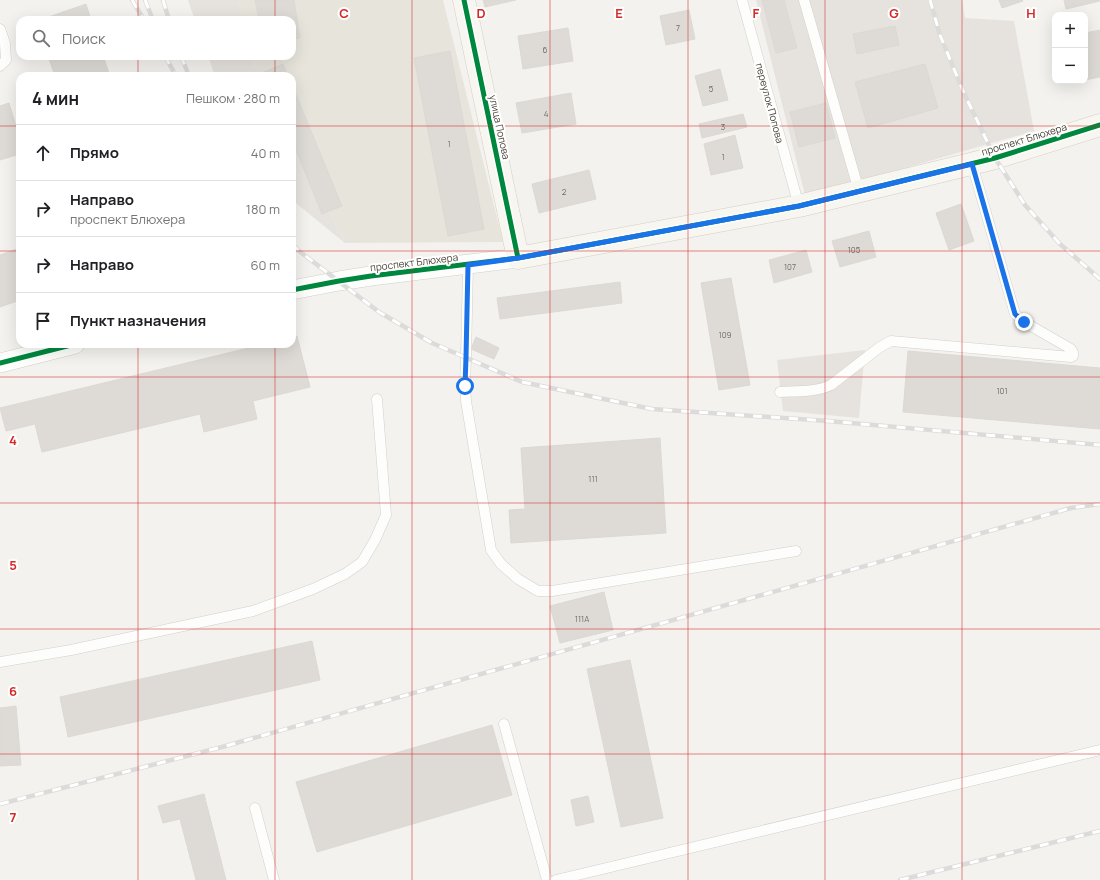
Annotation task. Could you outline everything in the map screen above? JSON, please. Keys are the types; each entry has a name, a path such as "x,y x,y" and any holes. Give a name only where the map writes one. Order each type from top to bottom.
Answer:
{"street":[{"name":"улица Попова","path":"464,0 518,258"},
{"name":"проспект Блюхера","path":"296,289 371,276 518,258 799,206 995,158 1100,125"},
{"path":"0,363 59,348"}],"lane":[{"name":"переулок Попова","path":"742,0 799,206"},
{"path":"804,0 860,191"},
{"path":"0,29 5,43 6,60 0,66"},
{"path":"780,392 817,390 824,388 880,347 891,341 1073,356 1071,349 1024,322 1015,314 972,164"},
{"path":"468,265 465,386 466,401 491,550 501,564 518,580 538,591 552,591 796,551"},
{"path":"0,662 71,650 253,611 313,589 345,574 362,562 375,540 386,515 377,400"},
{"path":"504,724 547,880"},
{"path":"556,880 1100,750"},
{"path":"255,808 274,880"}],"shaded area":[{"path":"188,0 239,0 242,16 194,16"},
{"path":"239,0 443,0 503,242 345,243 296,147 296,72 258,72 251,60 296,60 296,16 242,16"},
{"path":"756,0 962,0 965,18 1014,21 1034,131 853,183 805,195"},
{"path":"209,60 251,60 258,72 214,72"},
{"path":"296,147 345,243 296,203"},
{"path":"865,350 859,418 783,411 777,360"}],"building":[{"path":"255,0 294,0 300,38 296,38 296,16 258,16"},
{"path":"483,0 516,0 485,7"},
{"path":"762,0 784,0 797,48 776,53"},
{"path":"999,0 1022,0 1023,1 1002,8"},
{"path":"1064,0 1100,0 1100,1 1066,9"},
{"path":"86,4 90,16 52,16"},
{"path":"689,10 695,39 666,45 660,16"},
{"path":"895,26 899,45 857,54 853,34"},
{"path":"568,28 573,61 523,69 518,36"},
{"path":"1100,30 1100,77 1088,79 1088,48 1088,32"},
{"path":"450,51 484,229 448,236 414,58"},
{"path":"49,60 104,60 109,72 54,72"},
{"path":"283,64 286,72 264,72"},
{"path":"925,64 938,108 868,128 855,82"},
{"path":"720,69 728,100 703,106 695,76"},
{"path":"571,93 576,124 522,133 516,103"},
{"path":"296,95 342,206 322,214 296,150"},
{"path":"9,103 16,126 16,155 0,160 0,106"},
{"path":"826,103 835,138 799,147 790,112"},
{"path":"743,114 747,127 702,138 699,124"},
{"path":"735,135 743,168 711,175 704,144"},
{"path":"589,170 596,199 539,213 532,184"},
{"path":"961,204 974,241 949,250 936,213"},
{"path":"869,231 876,257 840,267 832,241"},
{"path":"16,249 16,301 0,307 0,255"},
{"path":"806,250 812,272 774,283 769,260"},
{"path":"731,278 750,385 719,390 701,283"},
{"path":"620,282 622,303 500,319 497,298"},
{"path":"296,336 310,387 253,401 257,419 204,432 200,414 42,452 35,424 6,431 0,408 248,348 296,348"},
{"path":"476,337 499,348 494,359 471,349"},
{"path":"908,351 1100,368 1100,429 903,412"},
{"path":"660,438 666,533 511,543 509,510 525,509 521,448"},
{"path":"604,592 613,630 560,643 550,606"},
{"path":"312,641 320,680 68,737 60,697"},
{"path":"630,660 663,818 621,827 587,669"},
{"path":"16,706 21,765 0,766 0,708"},
{"path":"492,725 512,795 317,852 296,782"},
{"path":"204,794 226,880 196,880 180,819 163,823 158,806"},
{"path":"588,796 594,822 576,826 571,800"}],"railway":[{"path":"132,0 142,16"},
{"path":"145,0 151,16"},
{"path":"163,0 168,16"},
{"path":"930,0 940,35 963,91 995,158 1025,205 1060,244 1100,279"},
{"path":"167,60 174,72"},
{"path":"183,60 187,72"},
{"path":"296,248 379,312 432,343 522,382 652,409 828,421 1100,445"},
{"path":"0,804 222,747 1071,508 1100,504"},
{"path":"900,880 1100,831"}],"cycle path":[{"path":"464,0 518,258"},
{"path":"296,289 371,276 518,258 799,206 995,158 1100,125"},
{"path":"0,363 59,348"}],"route":[{"path":"465,386 468,265 518,258 799,206 972,164 1015,314 1024,322"}]}
